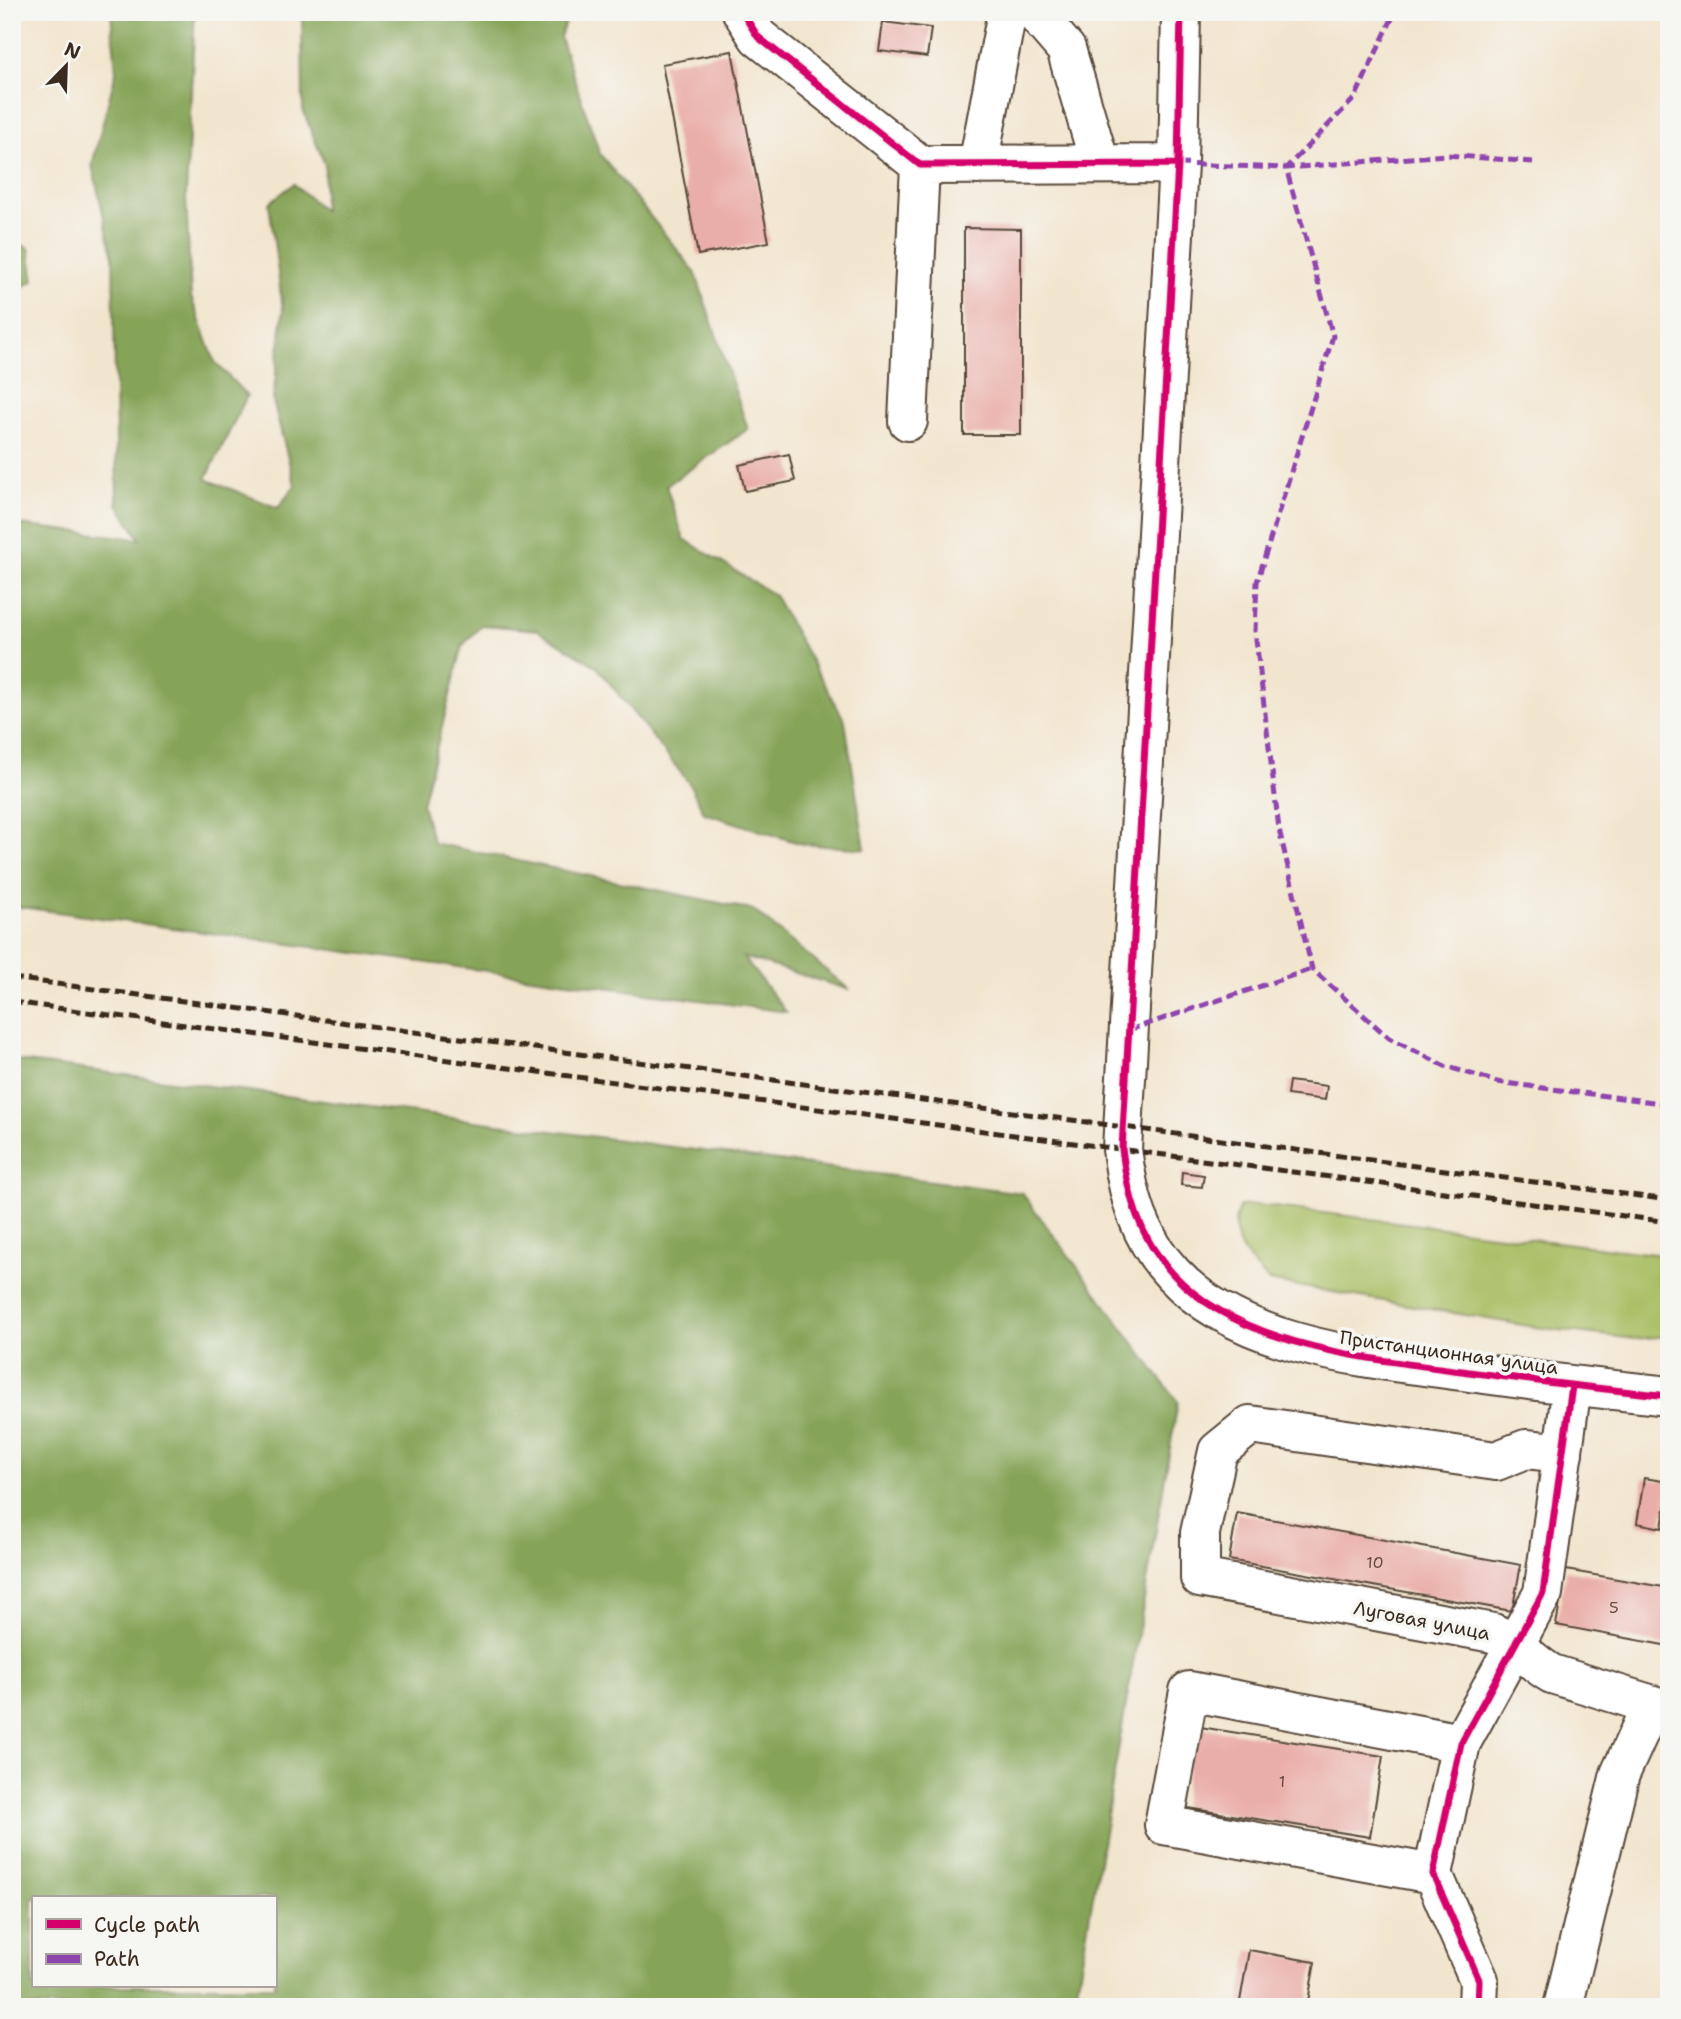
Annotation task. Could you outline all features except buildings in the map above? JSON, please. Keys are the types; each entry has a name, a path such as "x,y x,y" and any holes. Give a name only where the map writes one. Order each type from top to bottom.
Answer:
{"street":[{"path":"742,12 758,37 920,165 1178,164"},
{"path":"978,165 1007,12"},
{"path":"1034,12 1066,49 1100,164"},
{"name":"Пристанционная улица","path":"1181,12 1178,164 1122,1149 1127,1190 1136,1218 1150,1244 1173,1274 1195,1293 1229,1314 1272,1334 1363,1358 1669,1396"},
{"path":"908,421 920,165"},
{"path":"1478,2007 1479,1980 1433,1874 1461,1743 1544,1593 1572,1386"},
{"name":"Луговая улица","path":"1563,1453 1527,1449 1496,1461 1250,1424 1218,1451 1200,1533 1200,1577 1493,1633 1516,1644 1536,1665 1552,1674 1660,1708"},
{"path":"1433,1874 1164,1825 1189,1691 1461,1743"},
{"path":"1563,2007 1620,1774 1660,1708"}],"green space":[{"path":"111,12 195,12 186,197 191,297 215,362 247,396 206,479 278,508 295,485 273,401 283,311 269,203 294,184 323,210 325,165 303,110 302,12 459,12 459,23 482,12 569,12 560,37 600,154 695,272 748,429 666,486 684,539 774,595 845,721 865,849 802,844 704,813 689,783 596,666 537,630 482,625 463,645 422,804 433,843 753,910 850,990 743,957 786,1012 12,906 12,524 140,539 117,503 113,257 92,165 116,72"},
{"path":"12,241 29,248 34,281 12,292"},
{"path":"12,1060 1022,1193 1178,1402 1074,2007 12,2007"},
{"path":"1258,1205 1669,1256 1669,1336 1635,1339 1534,1327 1269,1281 1246,1256 1235,1228 1240,1206"}],"railway":[{"path":"12,978 1669,1200"},
{"path":"12,1002 1669,1222"}],"marked path":[{"path":"1178,164 1286,168 1355,98 1395,12"},
{"path":"1533,162 1447,155 1286,168 1333,336 1257,582 1255,631 1279,829 1312,969 1389,1038 1445,1066 1497,1082 1669,1104"},
{"path":"1129,1030 1312,969"}],"cycle path":[{"path":"742,12 758,37 920,165 1178,164"},
{"path":"1181,12 1178,164 1122,1149 1137,1216 1152,1246 1173,1274 1202,1299 1235,1319 1272,1335 1311,1346 1392,1362 1669,1396"},
{"path":"1478,2007 1479,1980 1433,1874 1461,1743 1543,1593 1572,1386"}]}
